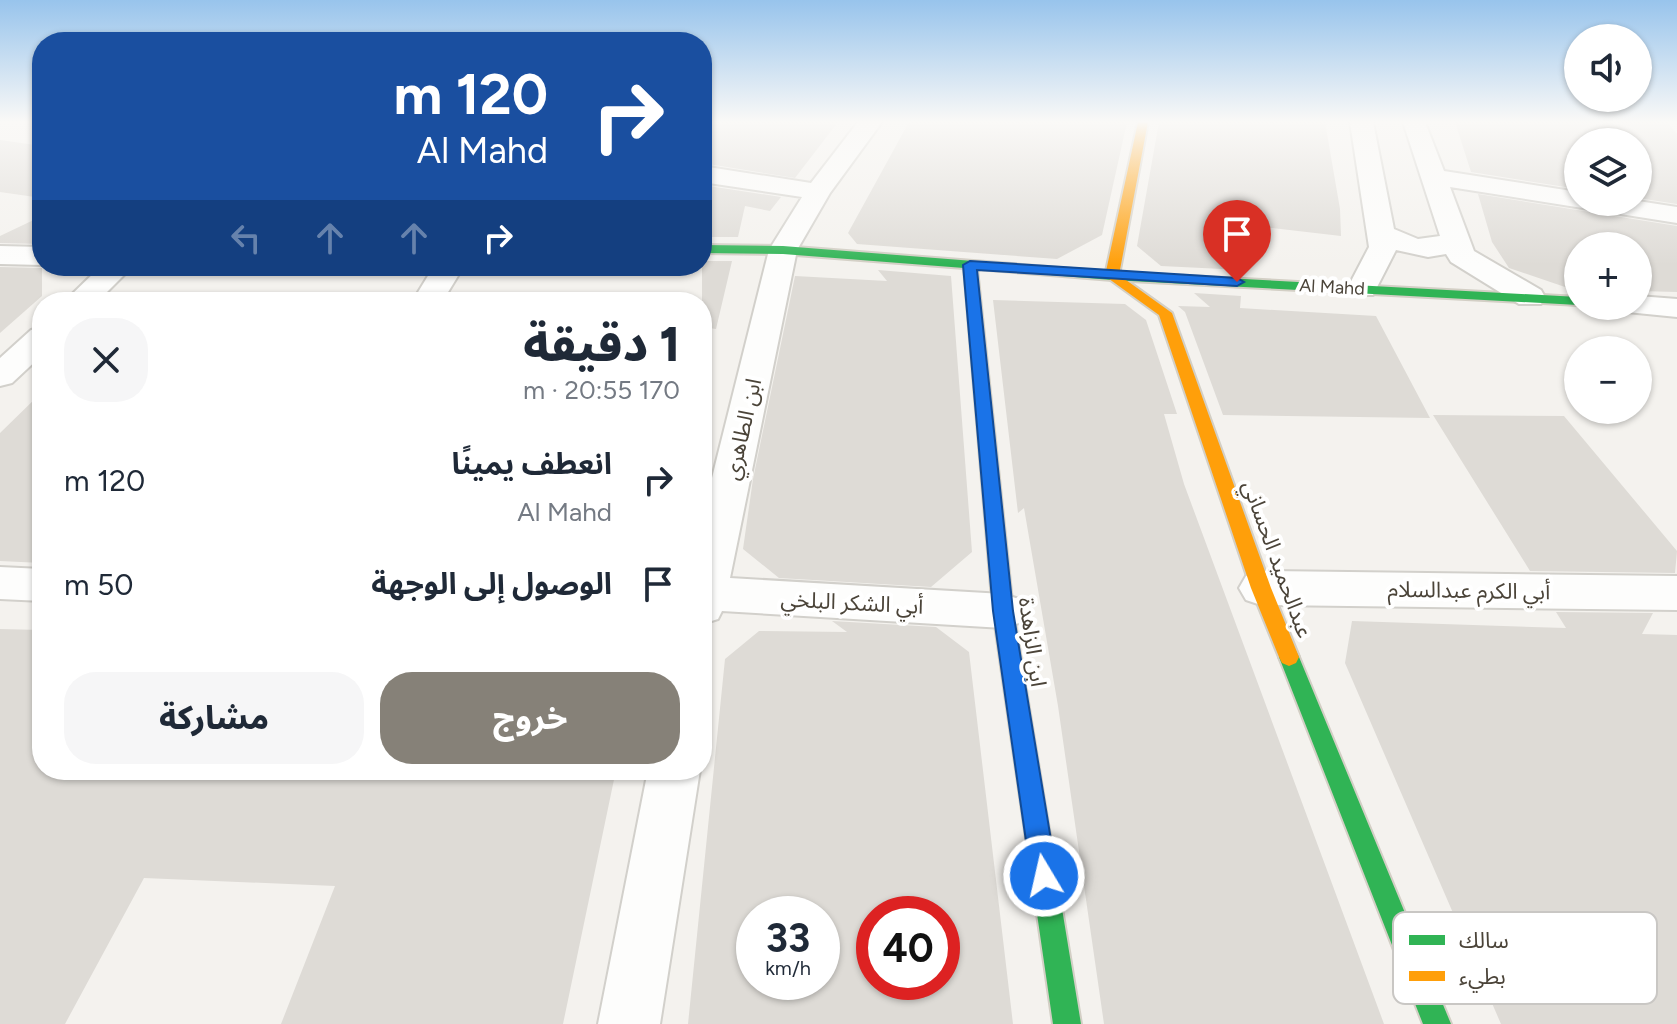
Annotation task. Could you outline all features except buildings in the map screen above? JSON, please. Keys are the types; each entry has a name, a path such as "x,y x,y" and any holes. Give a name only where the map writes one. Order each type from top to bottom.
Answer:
{"street":[{"name":"ابن الطاهري","path":"712,559 783,250 835,170"},
{"path":"1112,276 1133,170"},
{"path":"1362,289 1383,247 1370,170"},
{"path":"1431,170 1461,256 1530,297"},
{"path":"712,176 818,192"},
{"path":"1433,177 1564,198"},
{"path":"1652,211 1677,215"},
{"path":"1381,233 1395,242 1432,249 1448,246 1455,239"},
{"name":"Al Mahd","path":"712,249 783,250 1112,276 1564,300"},
{"path":"0,255 32,256"},
{"name":"ابن الزاهدة","path":"970,265 1003,611 1067,1024"},
{"path":"90,292 107,276"},
{"name":"عبدالحميد الحساني","path":"1112,276 1165,313 1261,588 1393,915"},
{"path":"1652,306 1677,308"},
{"path":"0,376 32,346"},
{"path":"0,583 32,585"},
{"name":"أبي الكرم عبدالسلام","path":"1261,588 1677,593"},
{"name":"أبي الشكر البلخي","path":"712,598 1003,611"},
{"path":"629,1024 672,780"},
{"name":"عبدالحميد الحساني","path":"1429,1004 1437,1024"}],"traffic: fast":[{"path":"712,249 783,250 1112,276 1564,300"},
{"path":"970,265 1003,611 1067,1024"},
{"path":"1289,657 1393,915"},
{"path":"1429,1004 1437,1024"}],"traffic: slow":[{"path":"1133,170 1112,276 1165,313 1261,588 1289,657"}],"route":[{"path":"1044,876 1003,611 970,265 1237,282"}]}
